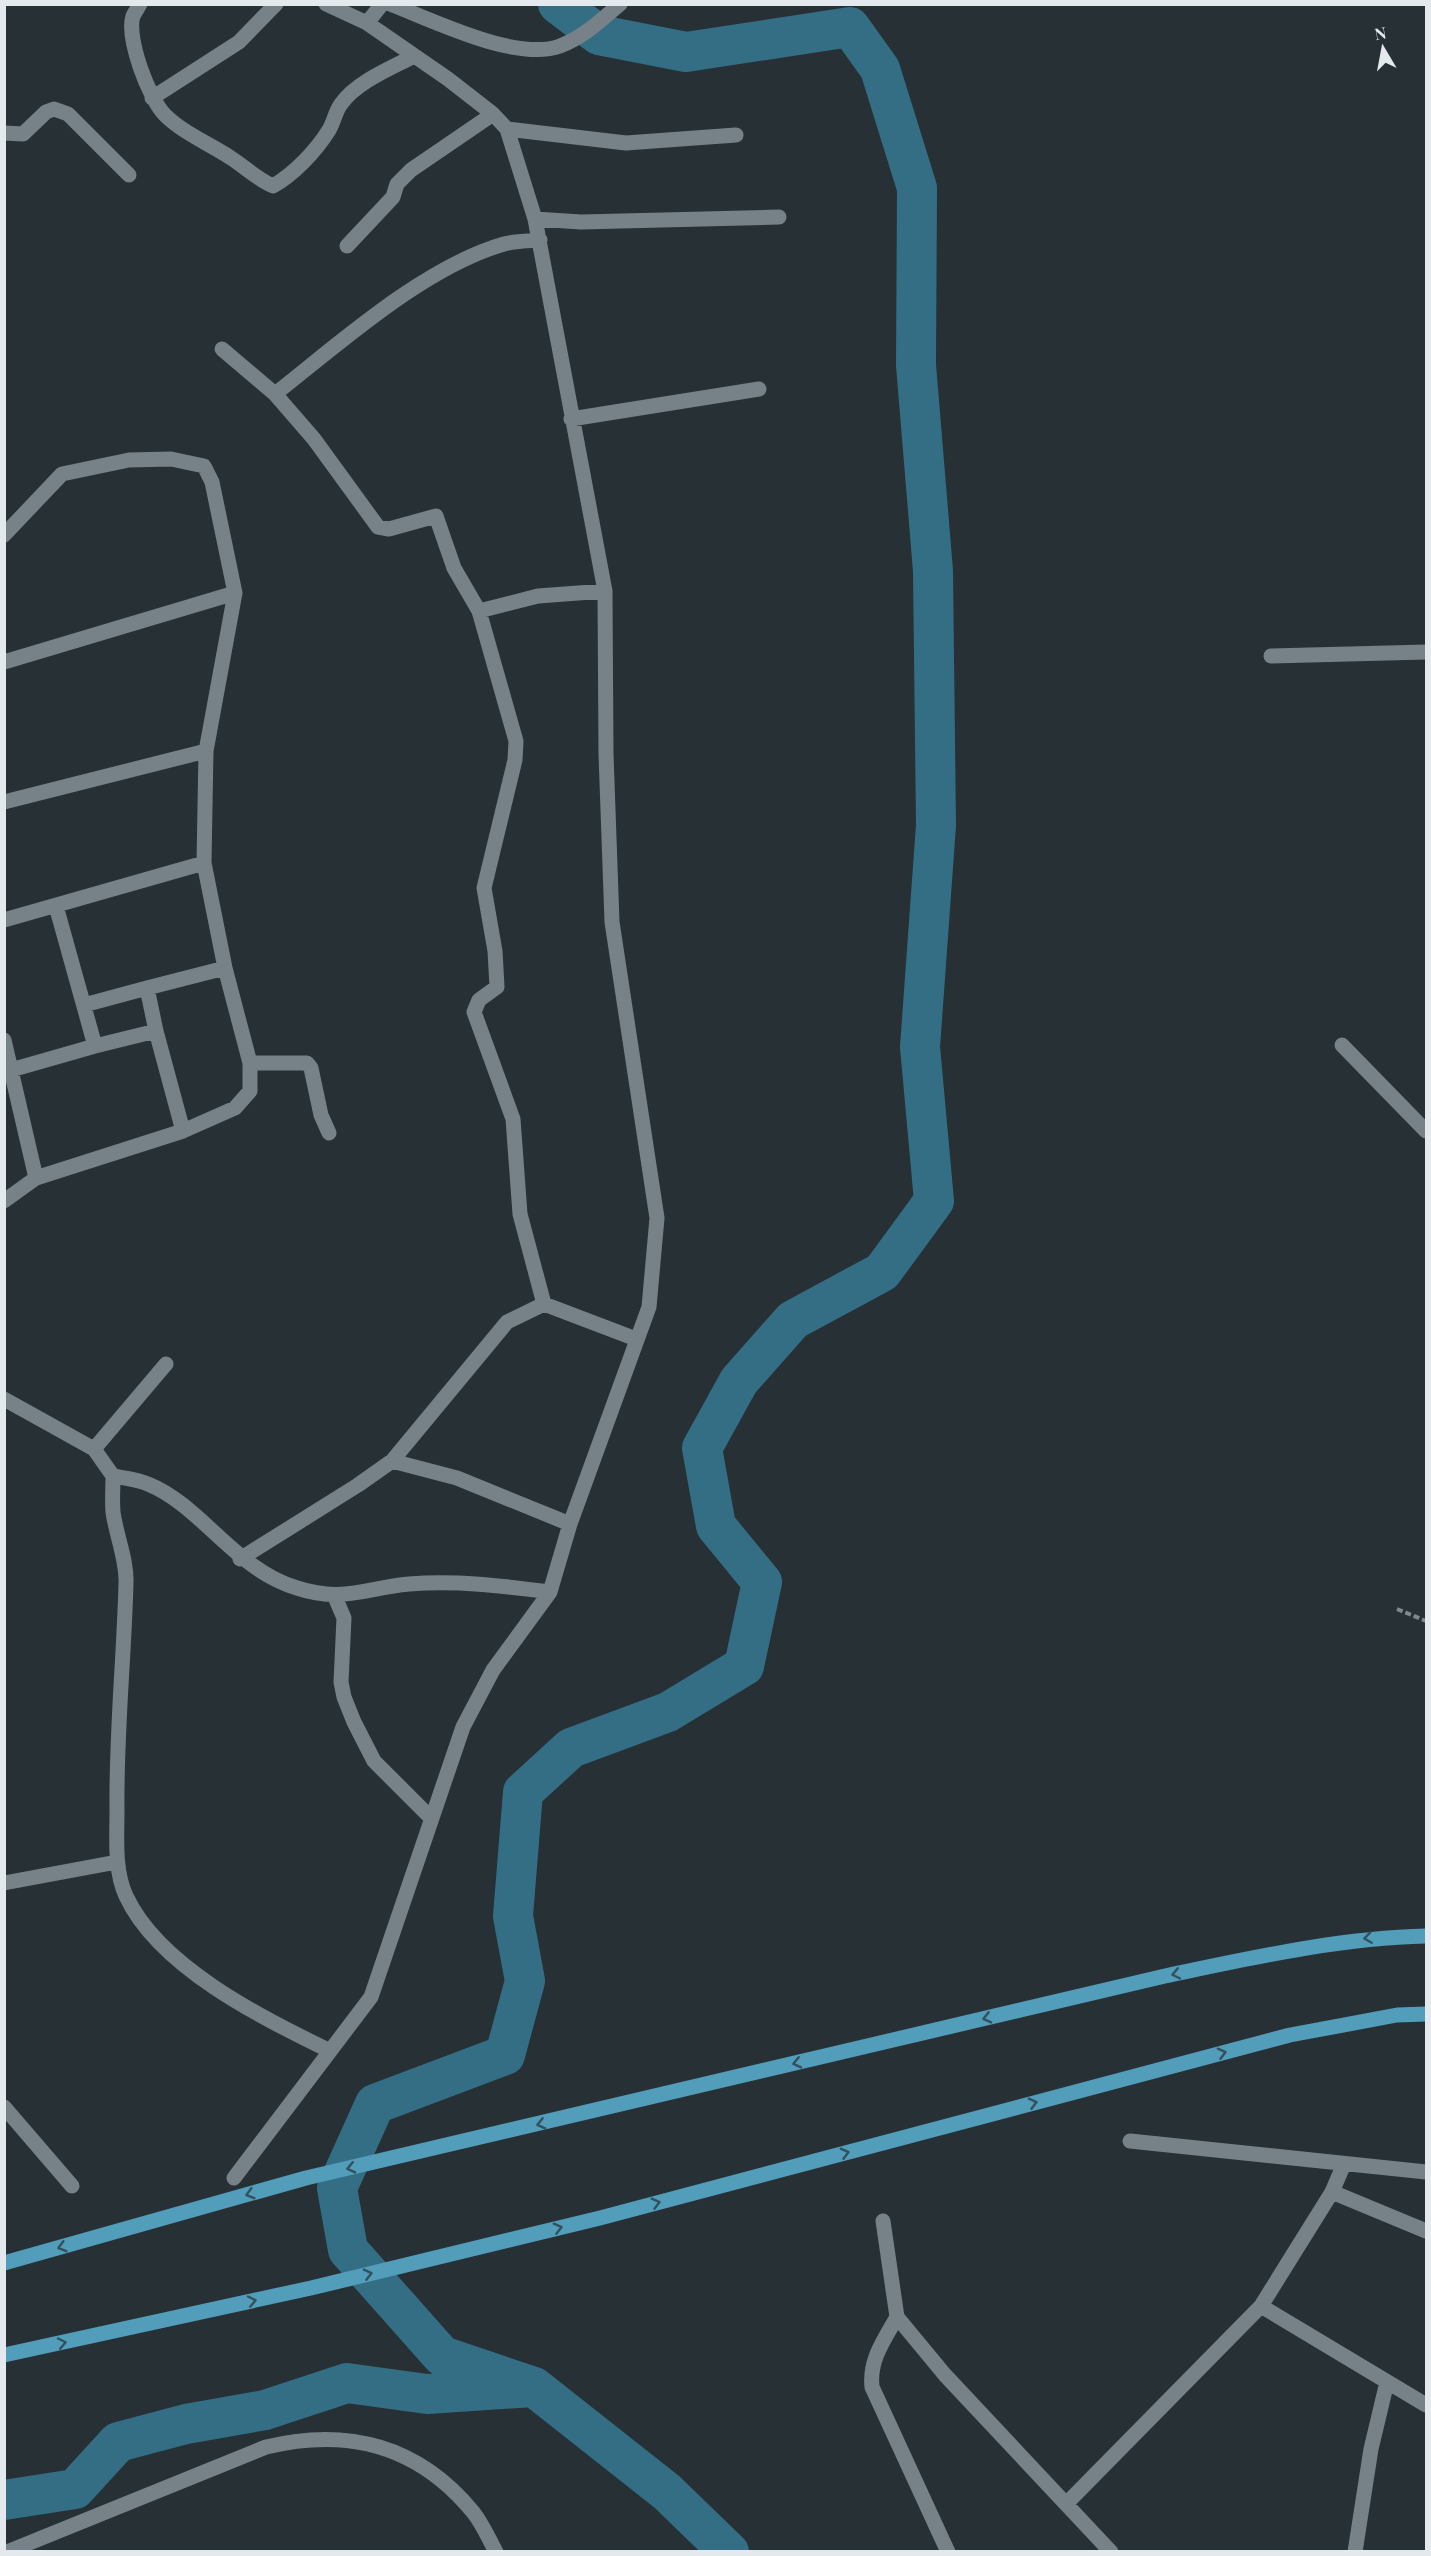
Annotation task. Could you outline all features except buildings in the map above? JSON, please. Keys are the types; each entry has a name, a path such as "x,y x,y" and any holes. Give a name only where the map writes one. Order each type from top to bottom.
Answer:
{"main road":[{"path":"4,2263 306,2178 1271,1953 1377,1937 1426,1936"},
{"path":"4,2355 311,2288 600,2218 1290,2035 1397,2015 1426,2014"}],"street":[{"path":"140,4 133,16 132,29 139,60 152,98 165,115 273,186 285,179 310,154 329,130 341,104 360,87 414,56"},
{"path":"152,98 239,42 276,4"},
{"path":"234,2178 370,1997 463,1728 493,1670 550,1592 570,1524 649,1307 657,1218 612,922 606,754 605,591 535,219 507,129 494,114 367,23 326,4"},
{"path":"367,23 382,4"},
{"path":"390,4 520,50 538,52 583,36 620,4"},
{"path":"4,133 23,134 46,112 54,108 68,114 129,175"},
{"path":"346,246 393,197 397,184 411,170 494,114"},
{"path":"507,129 626,143 736,135"},
{"path":"535,219 581,222 779,217"},
{"path":"275,394 390,304 450,267 504,244 540,240"},
{"path":"222,349 275,394 314,439 378,527 389,529 436,516 454,568 479,611 516,741 515,760 484,888 495,951 497,987 495,991 479,1000 474,1012 513,1119 519,1214 544,1304"},
{"path":"571,419 759,389"},
{"path":"4,535 62,474 129,459 171,459 204,466 212,482 235,592 206,751 204,863 225,968 250,1063 250,1091 235,1108 183,1131 36,1178 4,1201"},
{"path":"479,611 538,596 605,591"},
{"path":"4,662 235,592"},
{"path":"1271,656 1426,652"},
{"path":"4,802 206,751"},
{"path":"4,920 204,863"},
{"path":"56,906 95,1046"},
{"path":"84,1005 225,968"},
{"path":"147,988 183,1131"},
{"path":"11,1070 156,1031"},
{"path":"4,1040 36,1178"},
{"path":"1342,1045 1426,1131"},
{"path":"250,1063 307,1063 311,1068 321,1115 329,1132"},
{"path":"240,1558 358,1485 392,1461 507,1322 544,1304 636,1339"},
{"path":"94,1449 166,1364"},
{"path":"4,1399 94,1449 113,1476 113,1511 127,1580 116,1739 117,1862 125,1894 140,1920 160,1944 251,2013 328,2050"},
{"path":"392,1461 457,1478 570,1524"},
{"path":"113,1476 148,1484 173,1498 240,1558 295,1588 335,1597 408,1584 472,1582 550,1592"},
{"path":"335,1597 344,1618 341,1682 354,1722 374,1761 431,1818"},
{"path":"4,1883 117,1862"},
{"path":"4,2107 72,2186"},
{"path":"1130,2141 1426,2172"},
{"path":"1067,2503 1261,2306 1332,2192 1344,2164"},
{"path":"1332,2192 1426,2232"},
{"path":"883,2221 897,2317 945,2375 1067,2503 1110,2552"},
{"path":"1261,2306 1426,2405"},
{"path":"897,2317 875,2357 870,2372 872,2387 948,2552"},
{"path":"1355,2552 1371,2449 1387,2382"},
{"path":"7,2552 267,2446 297,2439 334,2439 385,2447 426,2468 473,2512 496,2552"}],"path":[{"path":"1397,1610 1426,1621"}],"waterway":[{"path":"534,2387 442,2356 348,2250 337,2188 375,2104 505,2055 525,1981 513,1916 523,1792 571,1748 668,1712 744,1666 762,1582 716,1526 702,1448 739,1381 793,1320 882,1272 934,1201 920,1047 936,825 933,571 916,365 917,188 880,69 850,27 686,52 599,35 558,4"},
{"path":"4,2500 75,2489 118,2442 186,2424 265,2410 347,2383 427,2394 534,2387 667,2492 729,2552"}]}
